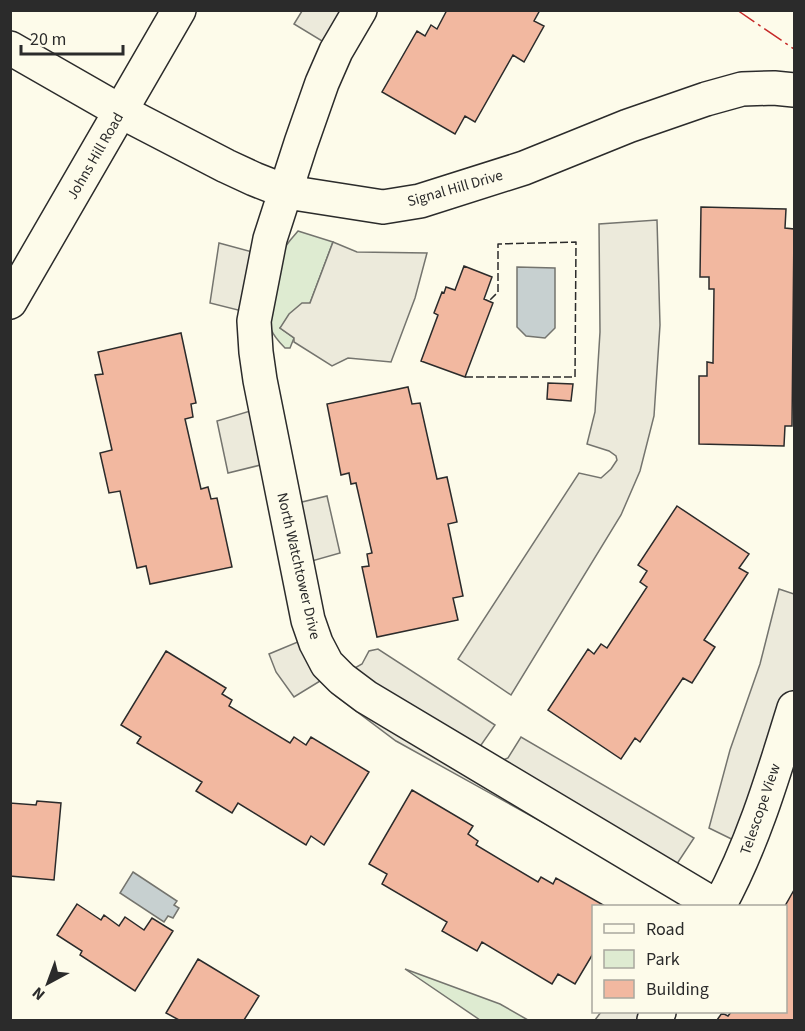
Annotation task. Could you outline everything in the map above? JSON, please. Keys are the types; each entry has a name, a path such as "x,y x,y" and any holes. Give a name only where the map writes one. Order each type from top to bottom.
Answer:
{"street":[{"name":"Johns Hill Road","path":"10,302 179,10"},
{"name":"North Watchtower Drive","path":"360,10 336,51 322,83 270,239 255,321 256,352 285,510 308,620 316,643 327,664 366,697 715,905"},
{"name":"Signal Hill Drive","path":"10,48 120,111 226,166 287,192 383,207 420,201 524,168 628,126 706,99 742,89 795,90"},
{"name":"Telescope View","path":"718,905 736,874 751,840 795,708"}],"green space":[{"path":"298,231 333,242 310,303 280,328 294,338 290,348 285,348 271,329 270,310 276,275 283,254 287,244"},
{"path":"405,969 500,1004 528,1020 480,1020"}],"shaded area":[{"path":"302,11 377,11 350,58 294,24"},
{"path":"657,220 660,325 654,416 640,471 621,515 511,695 458,659 579,473 601,478 617,460 616,456 609,451 587,444 595,412 600,332 599,224"},
{"path":"333,242 357,252 427,253 415,298 391,362 348,358 332,366 294,342 294,338 280,328 289,314 302,303 310,303"},
{"path":"219,243 282,260 270,318 210,303"},
{"path":"517,267 555,268 555,328 545,338 526,336 517,327"},
{"path":"277,403 285,459 228,473 217,421"},
{"path":"327,496 340,553 312,561 269,510"},
{"path":"779,589 794,594 794,760 762,854 709,828 730,750 760,664"},
{"path":"300,641 355,668 362,664 369,651 378,649 495,725 481,745 485,753 501,761 508,758 521,737 694,838 661,888 396,741 336,696 320,681 294,697 276,672 269,654"},
{"path":"133,872 177,901 174,905 179,908 173,918 168,916 164,922 120,893"},
{"path":"600,1013 674,1013 669,1020 595,1020"}],"building":[{"path":"447,10 540,10 534,21 544,26 524,62 513,55 475,122 465,116 455,134 382,92 417,31 425,36 431,25 437,29"},
{"path":"701,207 786,209 785,228 794,229 792,426 785,426 784,446 699,444 699,376 707,376 707,362 713,363 714,289 709,289 709,277 700,277"},
{"path":"464,266 492,277 484,299 493,303 465,377 421,361 438,315 434,313 442,292 444,293 446,287 455,290"},
{"path":"181,333 196,403 191,404 193,417 185,419 201,489 208,487 211,499 217,498 232,567 150,584 146,566 137,568 120,491 109,493 100,453 112,450 95,375 103,374 98,352"},
{"path":"548,383 573,384 571,401 547,399"},
{"path":"408,387 412,404 420,403 437,479 447,477 457,522 448,524 463,596 453,598 458,620 377,637 362,567 369,566 367,554 372,553 356,483 351,484 349,473 341,475 327,404"},
{"path":"677,506 749,554 739,568 748,573 704,640 715,647 692,683 683,678 640,742 635,738 621,759 548,710 588,649 594,654 601,644 607,648 647,587 640,582 647,571 638,565"},
{"path":"166,651 226,688 222,694 232,700 229,706 290,743 294,737 306,745 311,737 369,772 324,845 311,836 306,845 238,803 232,813 196,791 202,782 137,743 141,737 121,725"},
{"path":"412,790 473,826 468,834 478,841 476,845 538,882 541,877 553,884 556,878 603,905 592,905 592,955 575,984 558,974 552,984 482,942 477,951 442,931 447,922 382,884 387,874 369,864"},
{"path":"37,801 61,803 54,880 10,876 10,803 36,805"},
{"path":"794,890 794,1020 717,1020 722,1013 728,1016 730,1013 787,1013 786,905"},
{"path":"77,904 101,920 104,915 119,926 125,917 144,930 152,918 173,931 135,991 80,955 82,951 57,935"},
{"path":"198,959 259,996 244,1020 179,1020 166,1013"}],"fence":[{"path":"465,377 575,377 576,242 498,244 498,292 489,301"}],"power":[{"path":"737,10 794,49"}]}
